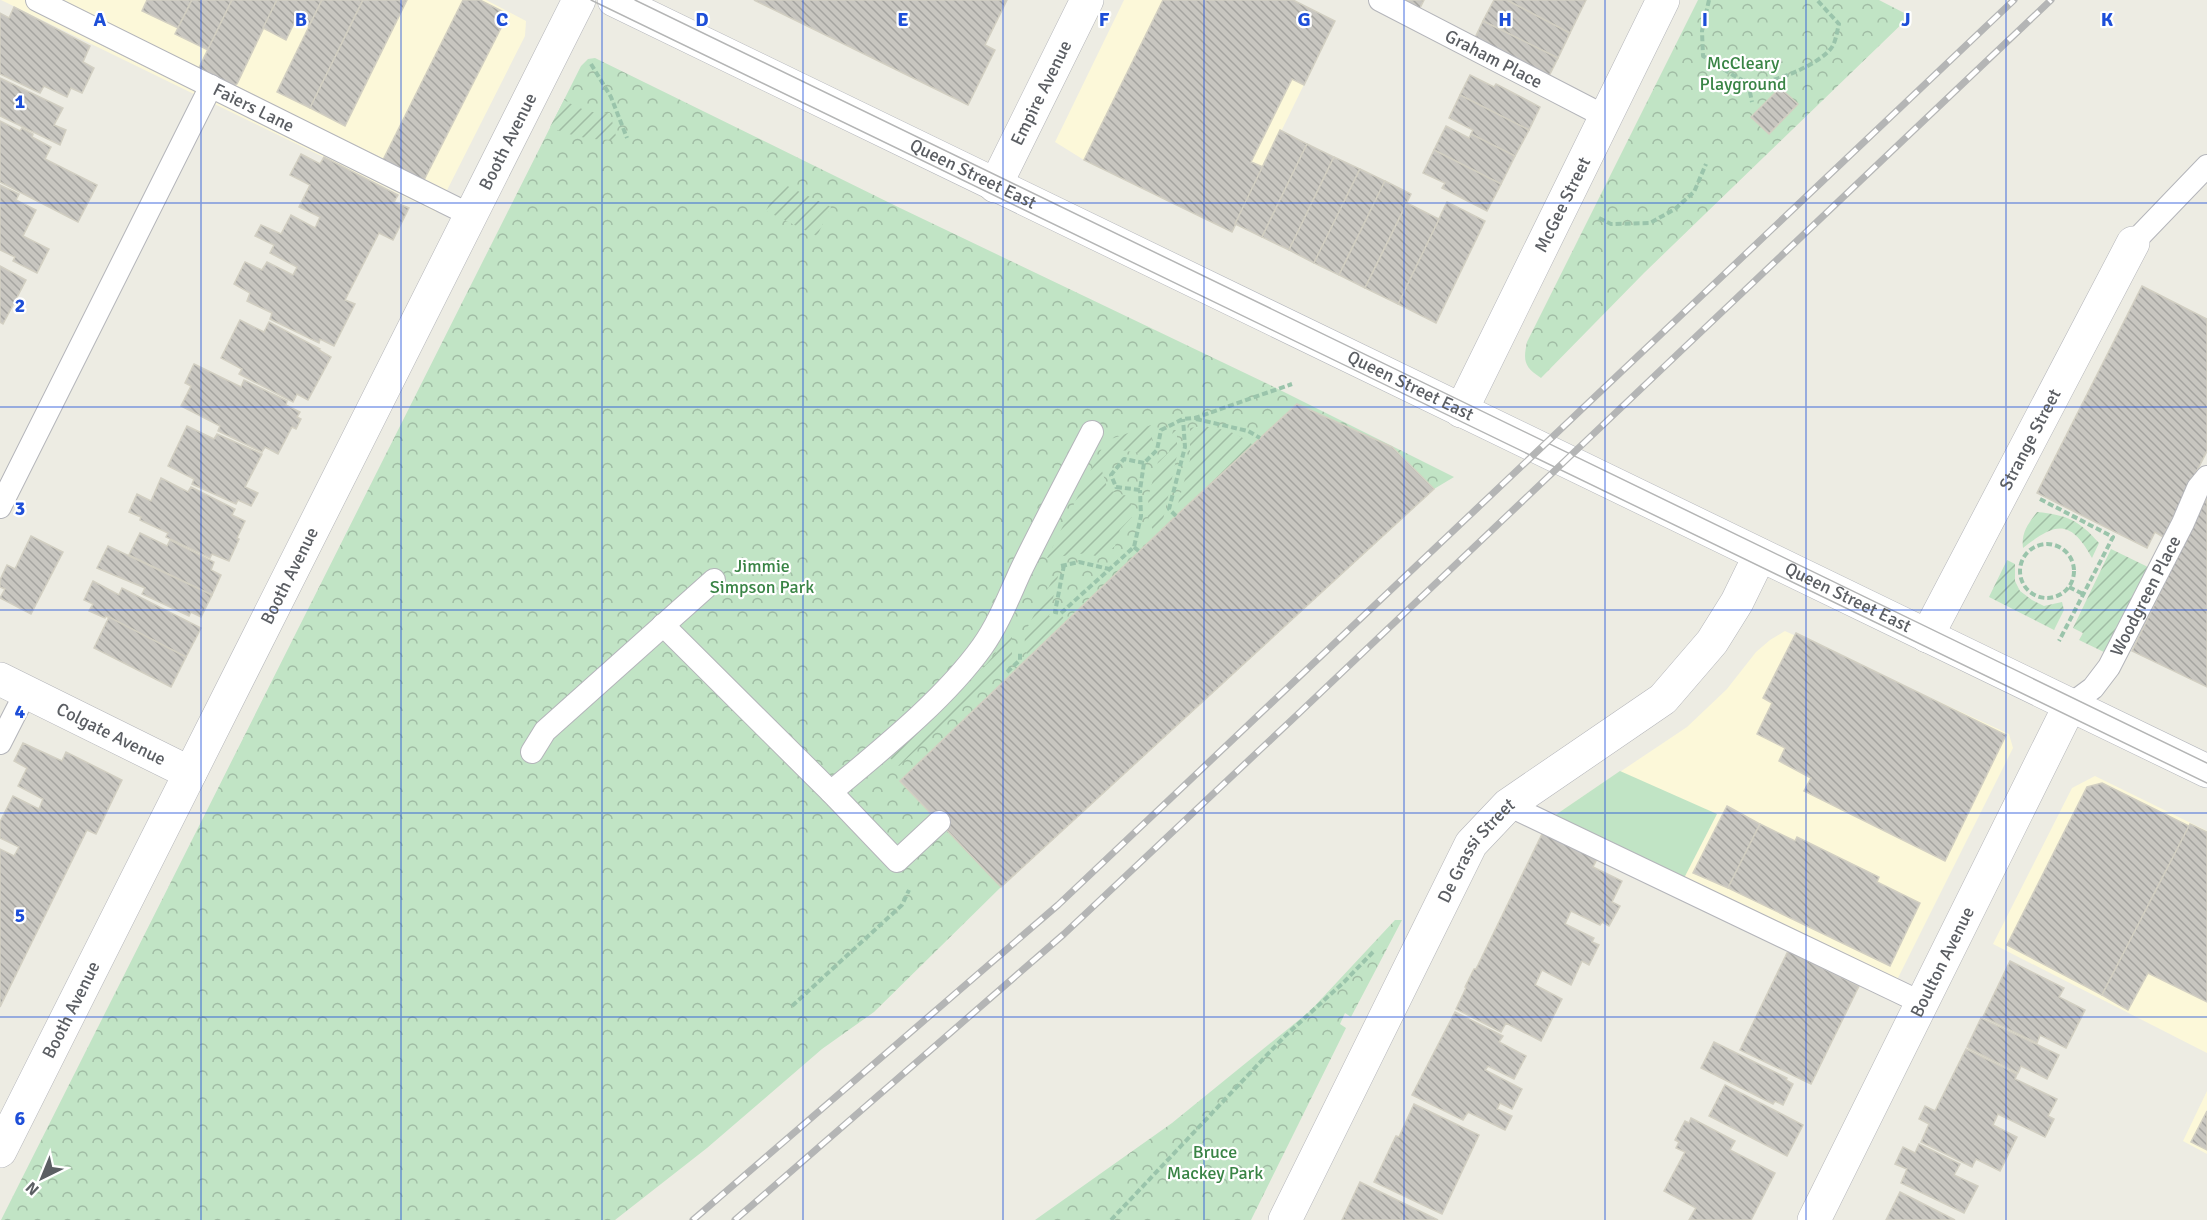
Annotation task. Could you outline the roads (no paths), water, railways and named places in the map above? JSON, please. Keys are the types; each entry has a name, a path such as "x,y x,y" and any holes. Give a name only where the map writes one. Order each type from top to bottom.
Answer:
{"street":[{"name":"Booth Avenue","path":"0,1152 579,0"},
{"name":"Queen Street East","path":"614,0 994,186 2207,771"},
{"name":"Empire Avenue","path":"994,186 1087,0"},
{"name":"McGee Street","path":"1461,411 1663,0"},
{"name":"Strange Street","path":"1927,636 2133,243"},
{"name":"De Grassi Street","path":"1285,1220 1472,844 1508,805 1663,699 1712,642 1737,602 1760,555"},
{"name":"Colgate Avenue","path":"13,686 190,774"},
{"name":"Boulton Avenue","path":"1814,1220 2070,705"}],"lane":[{"name":"Faiers Lane","path":"37,0 470,215"},
{"name":"Graham Place","path":"1380,0 1606,117"},
{"path":"0,507 212,86"},
{"path":"2133,243 2207,166"},
{"path":"831,792 881,750 940,694 982,647 1001,616 1021,571 1092,432"},
{"name":"Woodgreen Place","path":"2070,705 2093,688 2109,667 2183,523 2198,488 2207,477"},
{"path":"532,752 545,731 714,580"},
{"path":"663,625 897,861 939,822"},
{"path":"0,743 13,686"},
{"path":"1508,805 1922,1003"}],"tram line":[{"path":"591,0 2207,783"},
{"path":"635,0 2207,763"}],"railway":[{"path":"693,1220 1058,905 2014,0"},
{"path":"735,1220 1064,934 2051,0"}],"park label":[{"name":"McCleary Playground","path":"1743,73"},
{"name":"Jimmie Simpson Park","path":"762,576"},
{"name":"Bruce Mackey Park","path":"1215,1162"}]}
